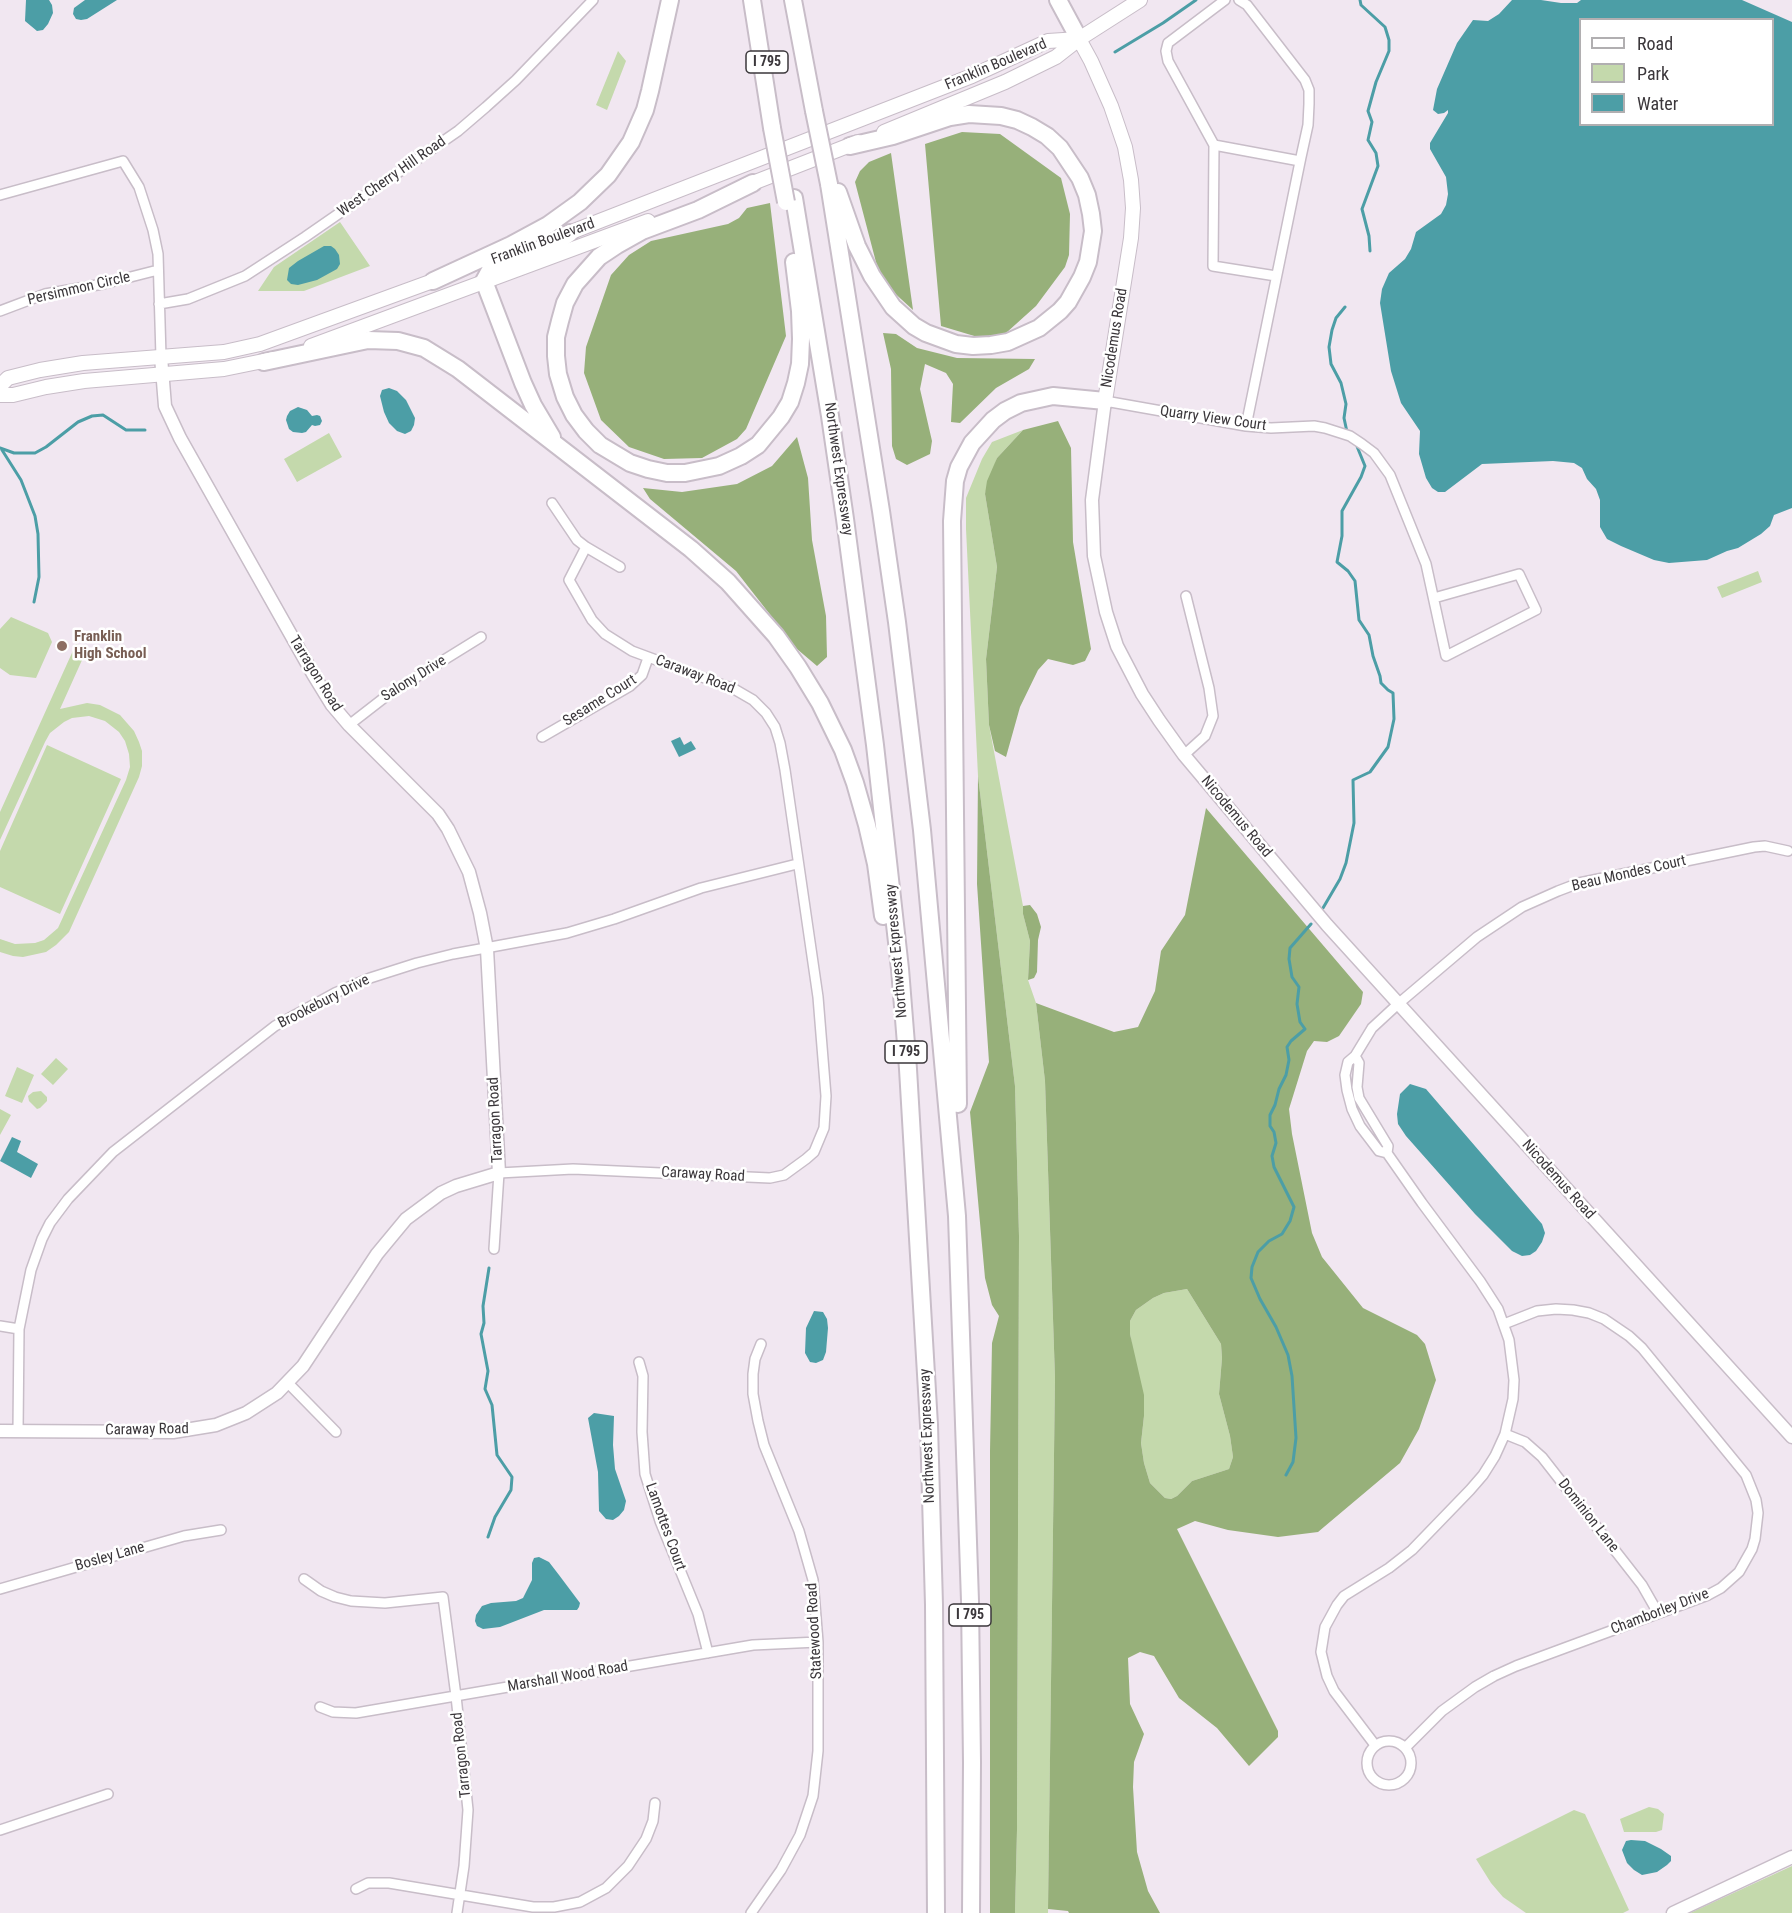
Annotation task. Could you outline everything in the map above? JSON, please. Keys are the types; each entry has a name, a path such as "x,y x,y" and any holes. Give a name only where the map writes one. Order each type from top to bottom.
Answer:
{"highway":[{"path":"433,281 548,225 580,202 608,175 631,142 645,110 670,0"},
{"name":"Northwest Expressway","path":"752,0 830,416 874,734 900,969 929,1436 934,1605 936,1913"},
{"name":"I 795","path":"793,0 814,111 832,183 882,511 922,830 957,1215 970,1601 971,1913"},
{"path":"1058,0 1079,39"},
{"path":"832,183 857,246 883,294 893,308 909,322 941,339 973,346 1008,342 1024,336 1039,328 1060,311 1082,277 1088,262 1093,231 1088,195 1080,178 1060,148 1047,136 1017,120 1001,116 969,114 950,117 893,136 850,146"},
{"path":"753,183 698,210 642,231 616,245 586,270 565,303 556,338 558,374 561,385 574,415 586,431 613,454 630,463 648,469 686,473 719,466 758,445 781,417 790,402 800,364 800,311 790,200"},
{"path":"560,448 544,425 526,390 484,280 490,270 497,266 554,244 570,233"},
{"path":"264,362 368,340 398,340 441,357 691,549 728,582 776,636 820,703 843,750 867,825 876,864 890,971 908,1069"},
{"path":"957,1215 952,521 955,481 959,467 972,443 993,420 1005,411 1021,403 1053,396 1104,401"}],"main road":[{"path":"1079,39 1140,0"},
{"name":"Franklin Boulevard","path":"0,395 13,395 84,381 224,369 264,362 850,146 1005,82 1056,57 1079,39"},
{"name":"Franklin Boulevard","path":"0,386 8,378 49,369 102,361 224,352 260,344 570,233 972,76 1048,41 1079,39"},
{"name":"Nicodemus Road","path":"1079,39 1091,61 1125,147 1131,189 1131,238 1104,401"}],"street":[{"name":"West Cherry Hill Road","path":"159,304 188,299 245,276 458,131 516,80 582,4 593,0"},
{"path":"1225,0 1168,44 1166,51 1168,60 1214,145 1213,266 1276,276"},
{"path":"1239,0 1247,5 1300,73 1309,90 1308,124 1246,426"},
{"path":"1214,145 1300,161"},
{"name":"Tarragon Road","path":"0,195 123,160 146,204 155,238 158,254 165,405 180,438 332,705 349,725 426,800 448,829 469,872 476,892 487,949 499,1173 494,1248"},
{"name":"Persimmon Circle","path":"0,311 45,294 103,284 158,270"},
{"name":"Quarry View Court","path":"1104,401 1246,426 1271,428 1314,426 1350,436 1374,453 1390,475 1426,564 1446,656 1536,610 1519,574 1434,598"},
{"name":"Nicodemus Road","path":"1104,401 1092,500 1094,556 1099,583 1117,646 1129,671 1159,720 1184,755 1328,925 1792,1437"},
{"path":"552,503 577,540 620,567"},
{"name":"Caraway Road","path":"0,1431 164,1432 216,1425 246,1413 264,1403 288,1383 303,1366 323,1339 377,1254 406,1219 441,1193 456,1186 499,1173 573,1169 770,1178 784,1175 814,1152 824,1128 826,1096 818,997 780,742 775,727 766,713 753,700 735,689 648,658 619,644 605,633 592,620 569,580 586,547"},
{"path":"1184,755 1205,736 1213,716 1209,688 1186,596"},
{"name":"Salony Drive","path":"349,725 388,694 481,638"},
{"name":"Sesame Court","path":"543,737 630,686 642,675 648,658"},
{"name":"Beau Mondes Court","path":"1398,1004 1485,931 1522,907 1558,891 1607,876 1754,847 1765,846 1788,851"},
{"name":"Brookebury Drive","path":"18,1431 19,1329 31,1270 42,1239 51,1223 68,1199 113,1152 275,1026 335,993 370,978 417,963 567,933 701,888 797,864"},
{"path":"1375,1745 1334,1690 1327,1676 1321,1652 1324,1627 1344,1596 1389,1568 1412,1550 1483,1474 1495,1456 1505,1434 1513,1399 1514,1380 1513,1358 1498,1309 1387,1154 1379,1151 1360,1126 1349,1099 1345,1075 1348,1062 1355,1056 1372,1028 1398,1004"},
{"name":"Chamborley Drive","path":"1405,1748 1442,1711 1494,1676 1708,1595 1730,1581 1739,1572 1752,1549 1757,1527 1756,1500 1746,1475 1642,1348 1617,1326 1589,1313 1556,1309 1537,1311 1504,1324"},
{"path":"0,1326 19,1329"},
{"name":"Statewood Road","path":"751,1913 792,1853 804,1826 813,1796 818,1751 816,1601 808,1558 764,1445 758,1421 753,1394 753,1374 755,1359 761,1344"},
{"name":"Lamottes Court","path":"639,1362 643,1376 642,1432 645,1474 660,1521 698,1614 708,1653"},
{"path":"288,1383 336,1432"},
{"name":"Dominion Lane","path":"1505,1434 1525,1442 1542,1456 1642,1585 1658,1613"},
{"name":"Bosley Lane","path":"0,1589 184,1536 221,1530"},
{"name":"Tarragon Road","path":"304,1579 321,1591 351,1601 385,1603 443,1597 468,1810 467,1839 457,1913"},
{"name":"Marshall Wood Road","path":"320,1707 333,1712 356,1713 753,1645 818,1642"},
{"path":"1383,1741 1392,1741 1405,1748 1410,1756 1410,1770 1402,1782 1390,1786 1377,1783 1368,1773 1366,1758 1375,1745 1383,1741"},
{"path":"0,1830 108,1794"},
{"path":"356,1889 368,1883 389,1882 545,1908 573,1904 606,1888 628,1866 646,1839 653,1821 655,1803"},
{"path":"1673,1913 1792,1857"}],"green space":[{"path":"618,51 626,61 607,110 596,105"},
{"path":"962,132 1000,134 1061,178 1070,214 1069,255 1065,267 1036,306 1006,333 981,338 941,326 925,144"},
{"path":"891,153 913,310 889,288 877,266 855,182 860,171 869,162"},
{"path":"770,203 786,336 746,429 737,439 702,458 664,459 629,447 601,420 584,373 586,347 611,275 629,255 651,241 728,224 739,218 747,208"},
{"path":"340,222 370,266 304,291 258,291 274,267"},
{"path":"883,333 896,334 917,348 957,358 1035,359 1029,369 996,388 960,423 951,422 953,384 946,373 925,364 920,389 932,441 930,454 907,465 896,459 892,446 891,369"},
{"path":"1058,421 1071,448 1073,542 1091,649 1085,661 1073,665 1048,659 1038,670 1020,707 1006,757 995,751 989,725 986,659 997,567 985,494 987,481 997,458 1023,430"},
{"path":"1023,430 997,458 985,494 997,567 986,659 989,725 1023,914 1030,941 1028,980 1036,1003 1045,1081 1055,1378 1048,1913 1015,1913 1019,1236 1015,1086 978,776 966,529 966,498 982,459 992,442"},
{"path":"329,433 342,457 297,482 284,459"},
{"path":"797,437 808,478 812,540 826,616 827,657 817,666 797,649 736,571 650,499 643,488 682,492 737,484 772,466"},
{"path":"1758,571 1762,582 1722,598 1717,587"},
{"path":"11,617 48,633 52,642 36,678 10,675 0,668 0,629"},
{"path":"76,644 87,649 60,709 87,703 100,705 120,715 134,731 139,742 142,751 142,766 69,932 46,952 23,957 13,956 0,952 0,939 15,944 35,943 44,940 58,928 130,767 125,741 119,732 105,721 89,716 72,718 64,722 50,733 45,742 0,840 0,812"},
{"path":"47,745 121,779 60,914 0,887 0,851"},
{"path":"978,776 1015,1086 1019,1236 1015,1913 990,1913 990,1451 992,1343 999,1316 992,1305 985,1278 970,1112 989,1062 977,884"},
{"path":"1206,808 1363,992 1361,1004 1339,1036 1327,1042 1314,1041 1307,1051 1289,1109 1292,1134 1312,1233 1322,1257 1363,1308 1417,1335 1425,1344 1436,1380 1419,1429 1400,1463 1318,1532 1278,1537 1228,1530 1195,1521 1177,1529 1278,1731 1278,1737 1249,1766 1217,1728 1179,1698 1154,1656 1140,1652 1128,1658 1130,1704 1144,1734 1134,1762 1133,1787 1137,1852 1148,1891 1160,1913 1069,1913 1048,1909 1055,1378 1045,1081 1036,1003 1114,1032 1138,1027 1155,991 1161,951 1185,915","holes":["1187,1289 1221,1344 1219,1394 1233,1457 1229,1469 1192,1481 1177,1496 1171,1499 1165,1498 1150,1483 1144,1463 1141,1443 1144,1395 1130,1334 1130,1321 1136,1310 1153,1298 1164,1293"]},
{"path":"1030,905 1037,914 1041,927 1038,940 1037,972 1034,978 1028,980 1030,941 1023,906"},
{"path":"56,1058 68,1069 53,1085 41,1074"},
{"path":"17,1067 34,1075 22,1103 5,1096"},
{"path":"41,1091 47,1097 47,1101 37,1109 29,1101 28,1096 33,1092"},
{"path":"0,1109 11,1115 0,1135"},
{"path":"1187,1289 1221,1344 1219,1394 1233,1457 1229,1469 1192,1481 1171,1499 1165,1498 1150,1483 1144,1463 1141,1443 1144,1416 1130,1334 1130,1321 1136,1310 1153,1298 1164,1293"},
{"path":"1649,1807 1658,1809 1664,1814 1662,1830 1624,1832 1620,1819"},
{"path":"1574,1810 1585,1814 1629,1910 1623,1913 1526,1913 1503,1897 1476,1859"},
{"path":"1792,1866 1792,1913 1690,1913"}],"water":[{"path":"26,0 49,0 52,5 53,13 43,30 37,31 25,21"},
{"path":"85,0 117,0 87,19 76,19 73,14 74,8"},
{"path":"1512,0 1577,3 1581,0 1742,0 1792,22 1792,508 1774,515 1770,526 1738,548 1707,560 1669,563 1654,560 1607,539 1600,527 1600,500 1596,489 1587,479 1582,468 1574,463 1553,461 1482,464 1445,492 1438,492 1432,488 1426,478 1419,454 1420,431 1401,403 1391,371 1380,303 1382,289 1389,273 1405,259 1416,232 1441,214 1446,205 1448,194 1446,177 1430,149 1430,143 1448,113 1448,110 1438,114 1433,110 1437,89 1457,43 1473,20 1488,21 1499,14"},
{"path":"324,246 331,246 339,255 340,264 337,269 317,280 298,285 291,284 287,280 289,268"},
{"path":"389,388 397,391 406,400 415,418 411,431 405,434 397,431 389,423 384,412 380,396 382,390"},
{"path":"298,407 307,410 312,416 320,416 322,421 320,425 312,425 302,433 289,429 287,416 290,411"},
{"path":"680,737 684,745 691,741 696,749 679,757 671,741"},
{"path":"1410,1084 1426,1089 1542,1224 1545,1233 1536,1251 1522,1256 1512,1251 1475,1214 1406,1136 1398,1124 1397,1114 1400,1094"},
{"path":"12,1137 21,1141 17,1152 38,1164 31,1178 0,1161"},
{"path":"814,1311 823,1312 828,1328 826,1352 823,1360 816,1363 810,1362 805,1353 806,1328"},
{"path":"594,1413 614,1416 615,1469 626,1501 624,1510 613,1520 606,1519 599,1511 598,1472 588,1418"},
{"path":"539,1557 549,1562 580,1603 577,1610 544,1610 500,1627 483,1629 477,1626 476,1615 482,1606 523,1598 532,1580 532,1563 534,1558"},
{"path":"1626,1841 1645,1841 1661,1849 1671,1856 1671,1861 1657,1872 1642,1875 1627,1863 1622,1850"}],"waterway":[{"path":"1115,52 1196,0"},
{"path":"1360,0 1361,5 1385,27 1389,40 1389,51 1376,82 1368,111 1372,122 1368,140 1376,153 1378,166 1362,209 1369,236 1370,251"},
{"path":"1345,307 1336,318 1329,347 1331,364 1341,383 1346,404 1344,418 1347,432"},
{"path":"0,448 14,453 35,453 78,422 92,416 103,415 126,430 145,430"},
{"path":"1323,908 1340,879 1346,863 1354,823 1353,780 1370,772 1388,747 1394,719 1393,693 1381,683 1369,635 1359,620 1355,581 1337,562 1342,536 1342,511 1365,466 1356,444"},
{"path":"2,450 21,480 35,516 38,534 39,577 34,602"},
{"path":"1286,1475 1293,1462 1296,1438 1292,1376 1288,1355 1251,1278 1252,1267 1258,1252 1269,1241 1282,1234 1290,1221 1294,1207 1274,1167 1272,1156 1276,1143 1270,1126 1270,1115 1286,1075 1289,1060 1287,1047 1305,1029 1300,1022 1297,1004 1299,987 1292,977 1289,959 1290,948 1311,924"},
{"path":"488,1537 495,1517 511,1490 512,1477 497,1455 492,1405 485,1389 488,1371 481,1334 489,1268"}],"place":[{"name":"Franklin High School","path":"62,646"}]}
